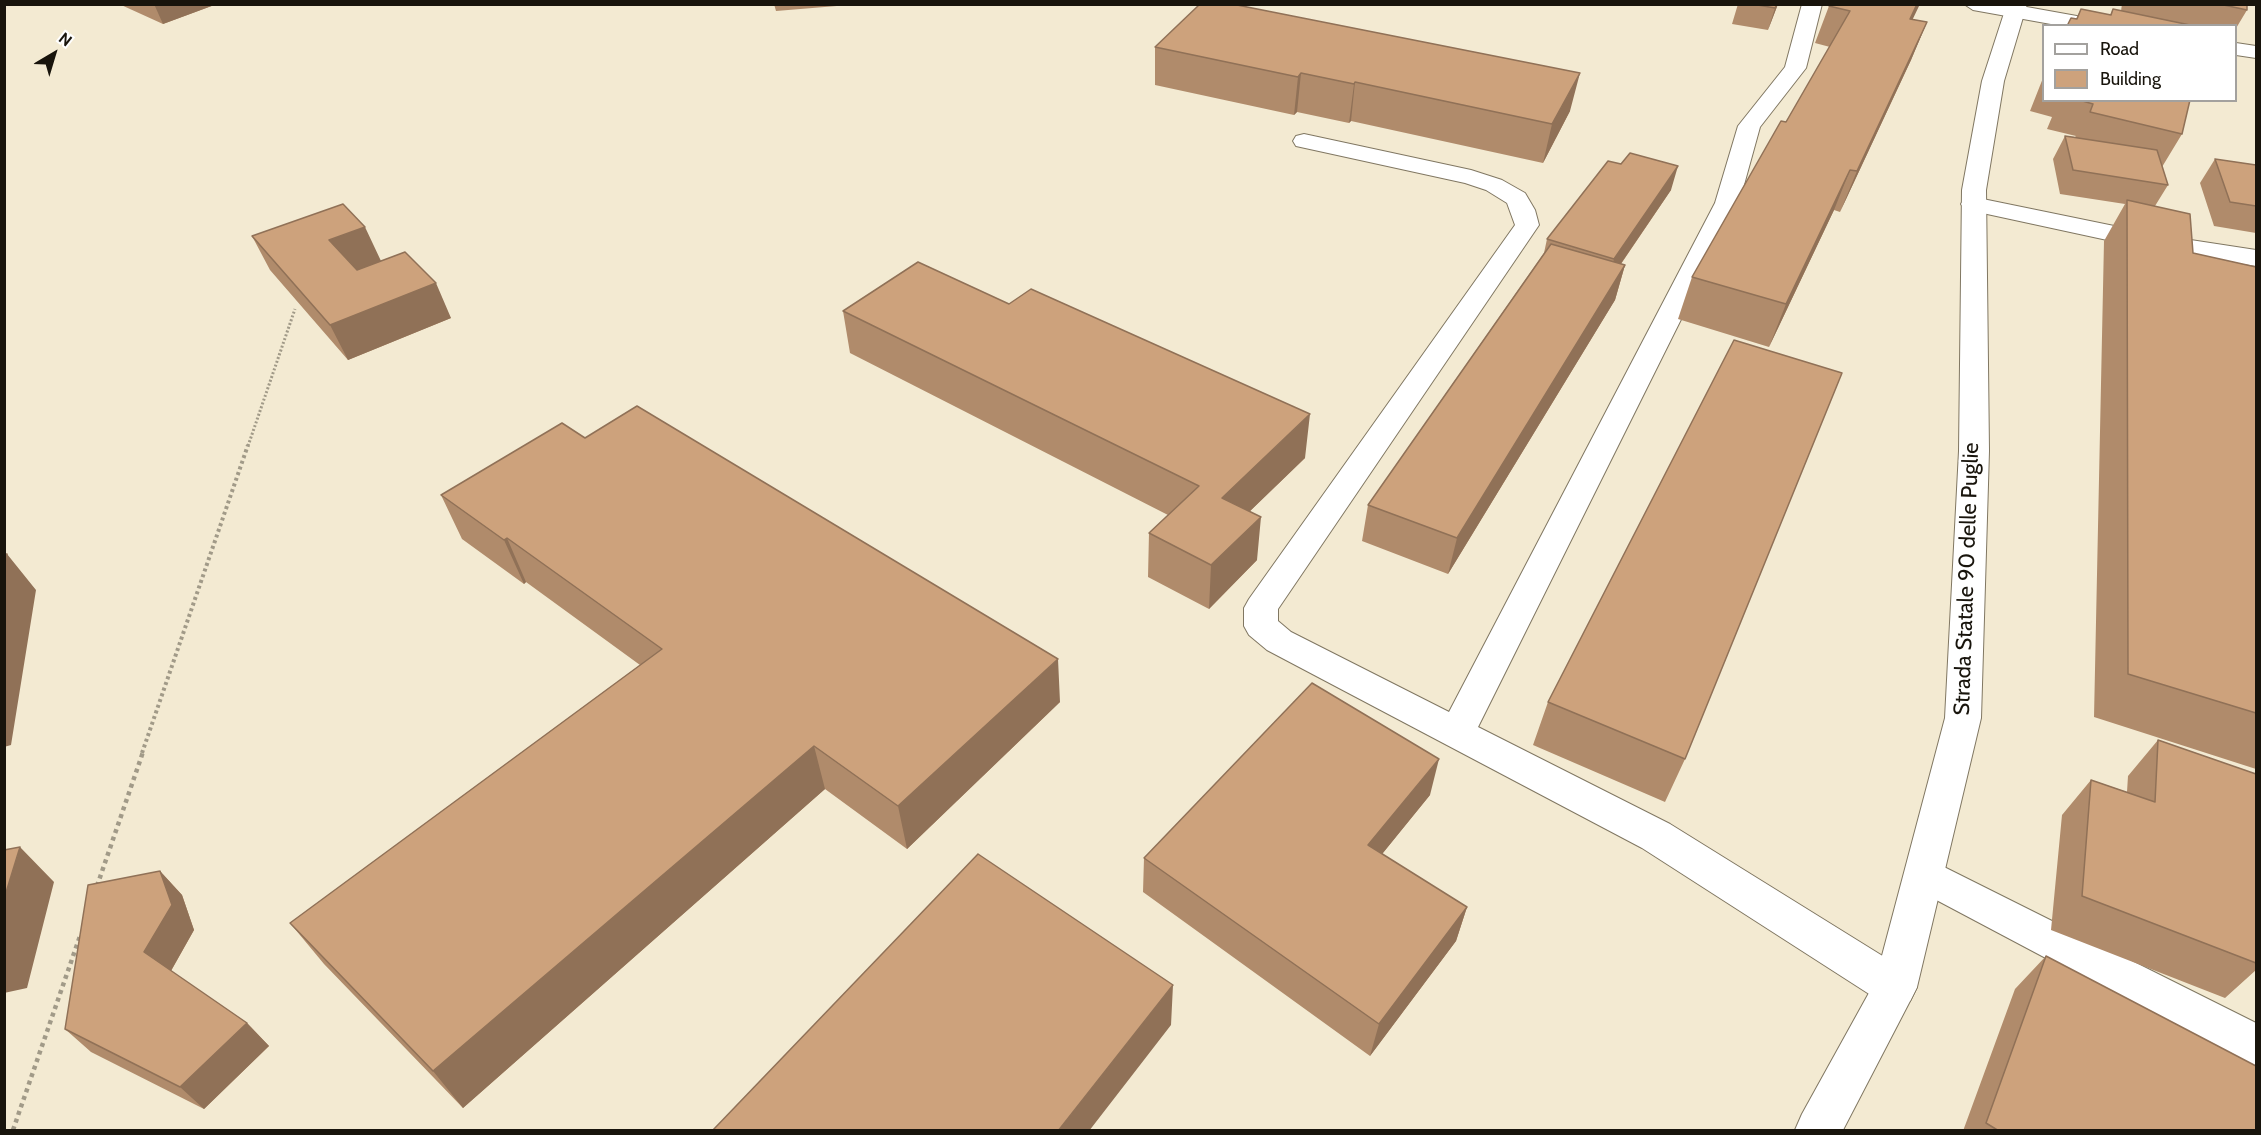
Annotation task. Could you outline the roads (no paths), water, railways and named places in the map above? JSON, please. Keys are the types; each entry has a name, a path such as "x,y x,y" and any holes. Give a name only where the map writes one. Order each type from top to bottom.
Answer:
{"street":[{"path":"1456,733 1727,203 1749,126 1795,68 1812,4"},
{"path":"1973,4 2015,8 2090,24"},
{"name":"Strada Statale 90 delle Puglie","path":"1820,1130 1895,987 1963,718 1974,450 1973,204 1993,81 2015,8"},
{"path":"2237,49 2256,52"},
{"path":"1304,141 1471,177 1494,185 1515,198 1527,225 1261,608 1261,626 1279,641 1656,836 1895,987"},
{"path":"1973,204 2158,243 2256,258"},
{"path":"1924,874 2256,1046"}]}
